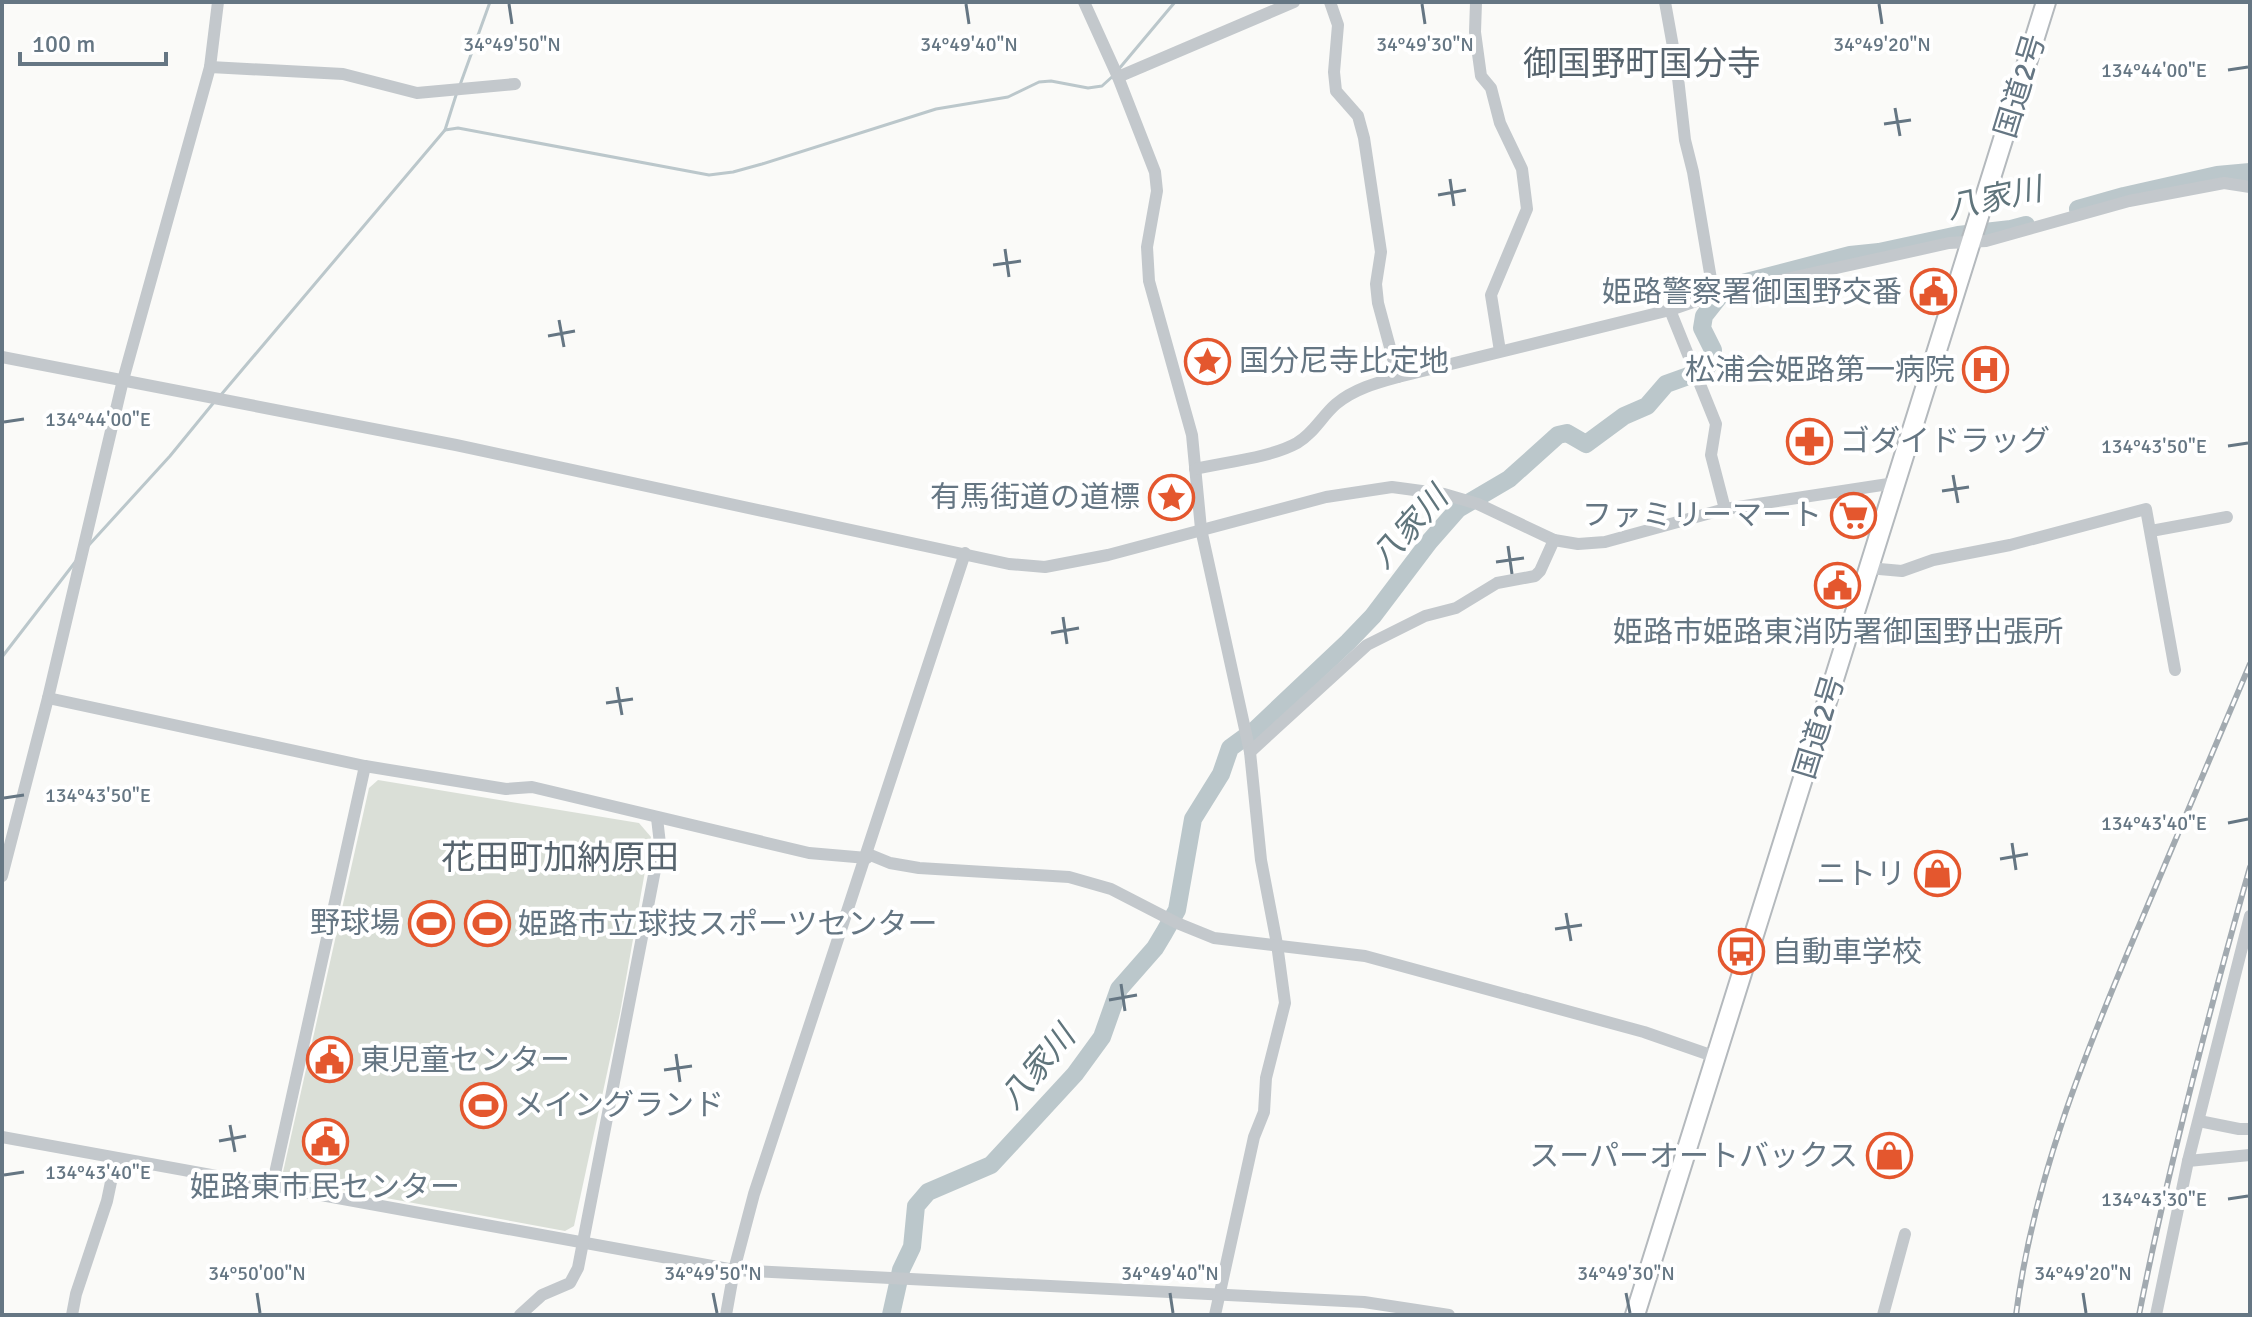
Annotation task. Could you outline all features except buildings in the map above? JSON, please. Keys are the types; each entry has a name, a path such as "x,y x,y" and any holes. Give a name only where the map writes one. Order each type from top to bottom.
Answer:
{"highway":[{"name":"国道2号","path":"1635,1315 2046,2"}],"street":[{"path":"2,876 48,698 123,380 210,67 218,2"},
{"path":"1084,2 1118,77 1155,172 1157,191 1147,247 1149,281 1192,435 1201,529 1250,752 1261,860 1285,1003 1266,1078 1264,1112 1254,1137 1215,1315"},
{"path":"1118,77 1294,2"},
{"path":"1330,2 1338,25 1334,72 1336,91 1358,116 1364,138 1381,252 1376,284 1378,303 1398,377"},
{"path":"1476,2 1475,32 1481,76 1491,88 1500,123 1522,169 1527,209 1491,295 1500,351"},
{"path":"1665,2 1685,140 1714,297"},
{"path":"210,67 343,74 417,93 515,84"},
{"path":"1195,469 1297,443 1319,425 1334,405 1361,388 1398,377 1714,297 1949,243 1986,241 2129,201 2224,183 2250,187"},
{"path":"1670,310 1716,424 1711,455 1725,509"},
{"path":"2,357 456,445 1009,564 1045,567 1108,555 1326,497 1392,487 1444,494 1478,504 1554,540 1578,544 1605,542 1725,509 1895,483"},
{"path":"1868,568 1902,571 1933,560 2010,545 2146,509 2175,670"},
{"path":"2151,531 2227,517"},
{"path":"1250,752 1367,645 1425,616 1456,608 1497,583 1535,576 1554,540"},
{"path":"726,1315 754,1194 965,553"},
{"path":"48,698 365,766 506,789 532,787 809,853 867,856 919,868 1069,877 1111,889 1214,938 1365,956 1644,1032 1716,1057"},
{"path":"272,1187 365,766"},
{"path":"520,1315 542,1295 570,1283 578,1268 660,844 657,818"},
{"path":"2156,1315 2188,1161 2250,916"},
{"path":"2199,1121 2250,1129"},
{"path":"2,1137 734,1270 1364,1302 1449,1315"},
{"path":"2188,1161 2250,1155"},
{"path":"72,1315 107,1201 116,1158"},
{"path":"1883,1315 1905,1234"}],"shaded area":[{"name":"姫路市立球技スポーツセンター","path":"378,780 639,823 651,837 620,1013 574,1226 565,1231 288,1180 283,1172 369,788"}],"waterway":[{"path":"460,85 490,2"},
{"path":"1118,70 1175,2"},
{"path":"445,130 458,128 709,175 762,164 936,109 1008,97 1039,82 1051,81 1088,88 1102,86 1113,76"},
{"path":"220,396 445,130 457,92"},
{"name":"八家川","path":"2078,209 2217,175 2250,172"},
{"name":"八家川","path":"891,1315 901,1270 912,1247 916,1206 928,1192 991,1165 1075,1074 1102,1037 1119,989 1155,948 1177,910 1193,819 1221,774 1230,748 1256,729 1373,616 1458,509 1509,479 1558,435 1567,433 1586,444 1624,416 1647,406 1666,384 1705,370 1713,350 1702,328 1704,316 1727,287 1850,255 2026,225"},
{"path":"88,546 215,401"},
{"path":"2,657 76,561"}],"railway":[{"path":"2016,1315 2035,1216 2063,1120 2117,979 2250,664"},
{"path":"2139,1315 2190,1090 2250,867"}],"place":[{"name":"姫路警察署御国野交番","path":"1933,292"},
{"name":"国分尼寺比定地","path":"1208,361"},
{"name":"松浦会姫路第一病院","path":"1986,370"},
{"name":"ゴダイドラッグ","path":"1809,441"},
{"name":"有馬街道の道標","path":"1171,497"},
{"name":"ファミリーマート","path":"1853,515"},
{"name":"姫路市姫路東消防署御国野出張所","path":"1838,586"},
{"name":"ニトリ","path":"1937,874"},
{"name":"野球場","path":"431,923"},
{"name":"姫路市立球技スポーツセンター","path":"487,924"},
{"name":"自動車学校","path":"1741,952"},
{"name":"東児童センター","path":"329,1060"},
{"name":"メイングランド","path":"483,1105"},
{"name":"姫路東市民センター","path":"325,1141"},
{"name":"スーパーオートバックス","path":"1889,1156"}],"district":[{"name":"御国野町国分寺","path":"1642,63"},
{"name":"花田町加納原田","path":"560,857"}]}
